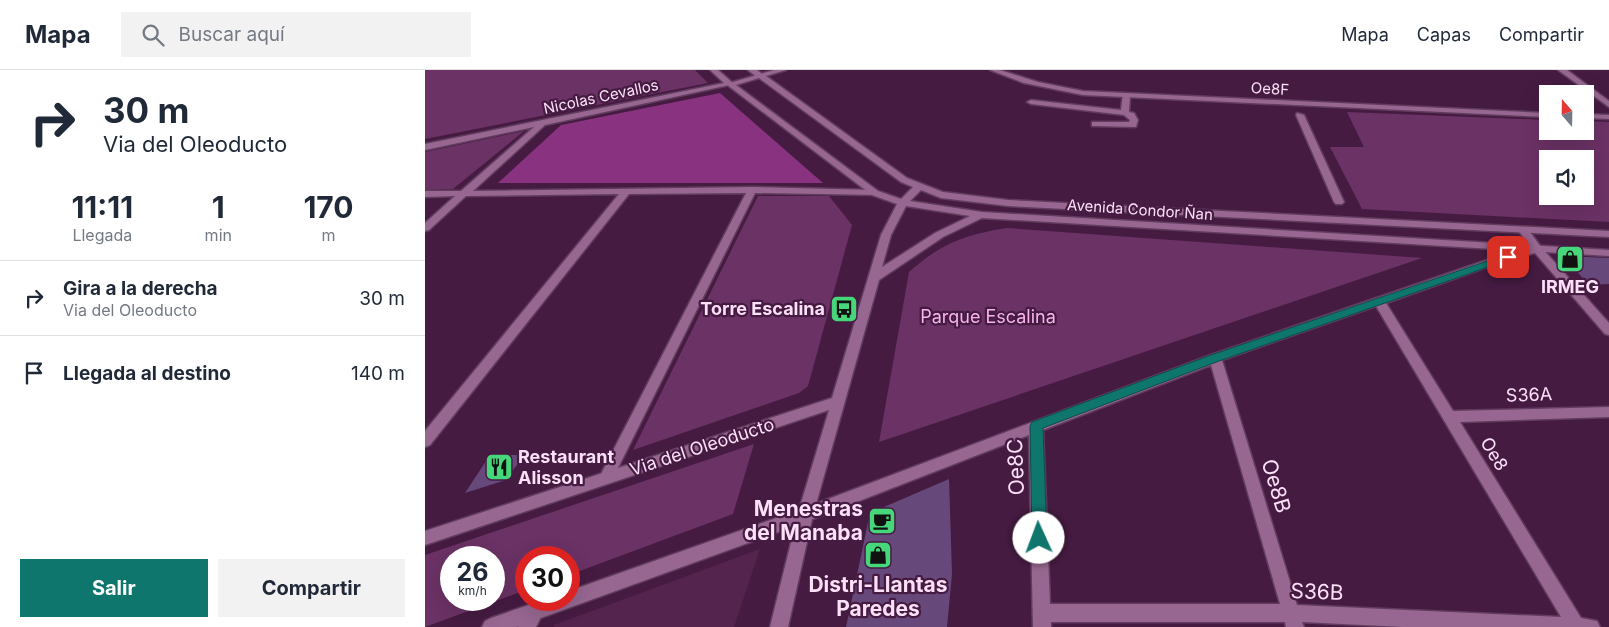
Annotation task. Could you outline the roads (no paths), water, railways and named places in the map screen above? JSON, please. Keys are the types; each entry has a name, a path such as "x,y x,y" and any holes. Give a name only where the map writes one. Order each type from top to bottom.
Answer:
{"street":[{"name":"Avenida Condor Ñan","path":"714,70 875,193 903,203 982,215 1609,253"},
{"name":"Avenida Condor Ñan","path":"753,70 904,180 941,195 1009,203 1609,234"},
{"name":"Nicolas Cevallos","path":"425,147 730,84 782,70"},
{"name":"Oe8F","path":"994,70 1044,87 1083,93 1539,115"},
{"path":"1562,70 1609,105"},
{"path":"1125,113 1126,95"},
{"path":"1031,102 1125,113 1133,117 1133,125 1095,124"},
{"path":"1293,104 1300,114 1339,202"},
{"path":"1594,116 1609,117"},
{"path":"425,228 543,123"},
{"path":"779,627 805,515 887,235 903,203 919,187"},
{"path":"606,478 752,190"},
{"path":"425,194 752,190 875,193"},
{"path":"425,441 627,191"},
{"path":"874,278 920,245 962,222 982,215"},
{"path":"1523,230 1537,249 1609,331"},
{"path":"580,596 805,515 1215,358 1494,261 1537,249"},
{"name":"Oe8","path":"1379,301 1577,627"},
{"name":"Oe8B","path":"1215,358 1293,620"},
{"name":"Via del Oleoducto","path":"425,538 837,402"},
{"name":"S36A","path":"1449,417 1609,412"},
{"name":"Oe8C","path":"1036,426 1042,620"},
{"path":"491,627 535,611"},
{"path":"527,627 535,611"},
{"name":"S36B","path":"1042,620 1293,620 1591,627"}],"place":[{"name":"IRMEG","path":"1570,259"},
{"name":"Torre Escalina","path":"844,309"},
{"name":"Restaurant Alisson","path":"499,467"},
{"name":"Menestras del Manaba","path":"882,521"},
{"name":"Distri-Llantas Paredes","path":"878,555"}],"park label":[{"name":"Parque Escalina","path":"988,317"}]}
